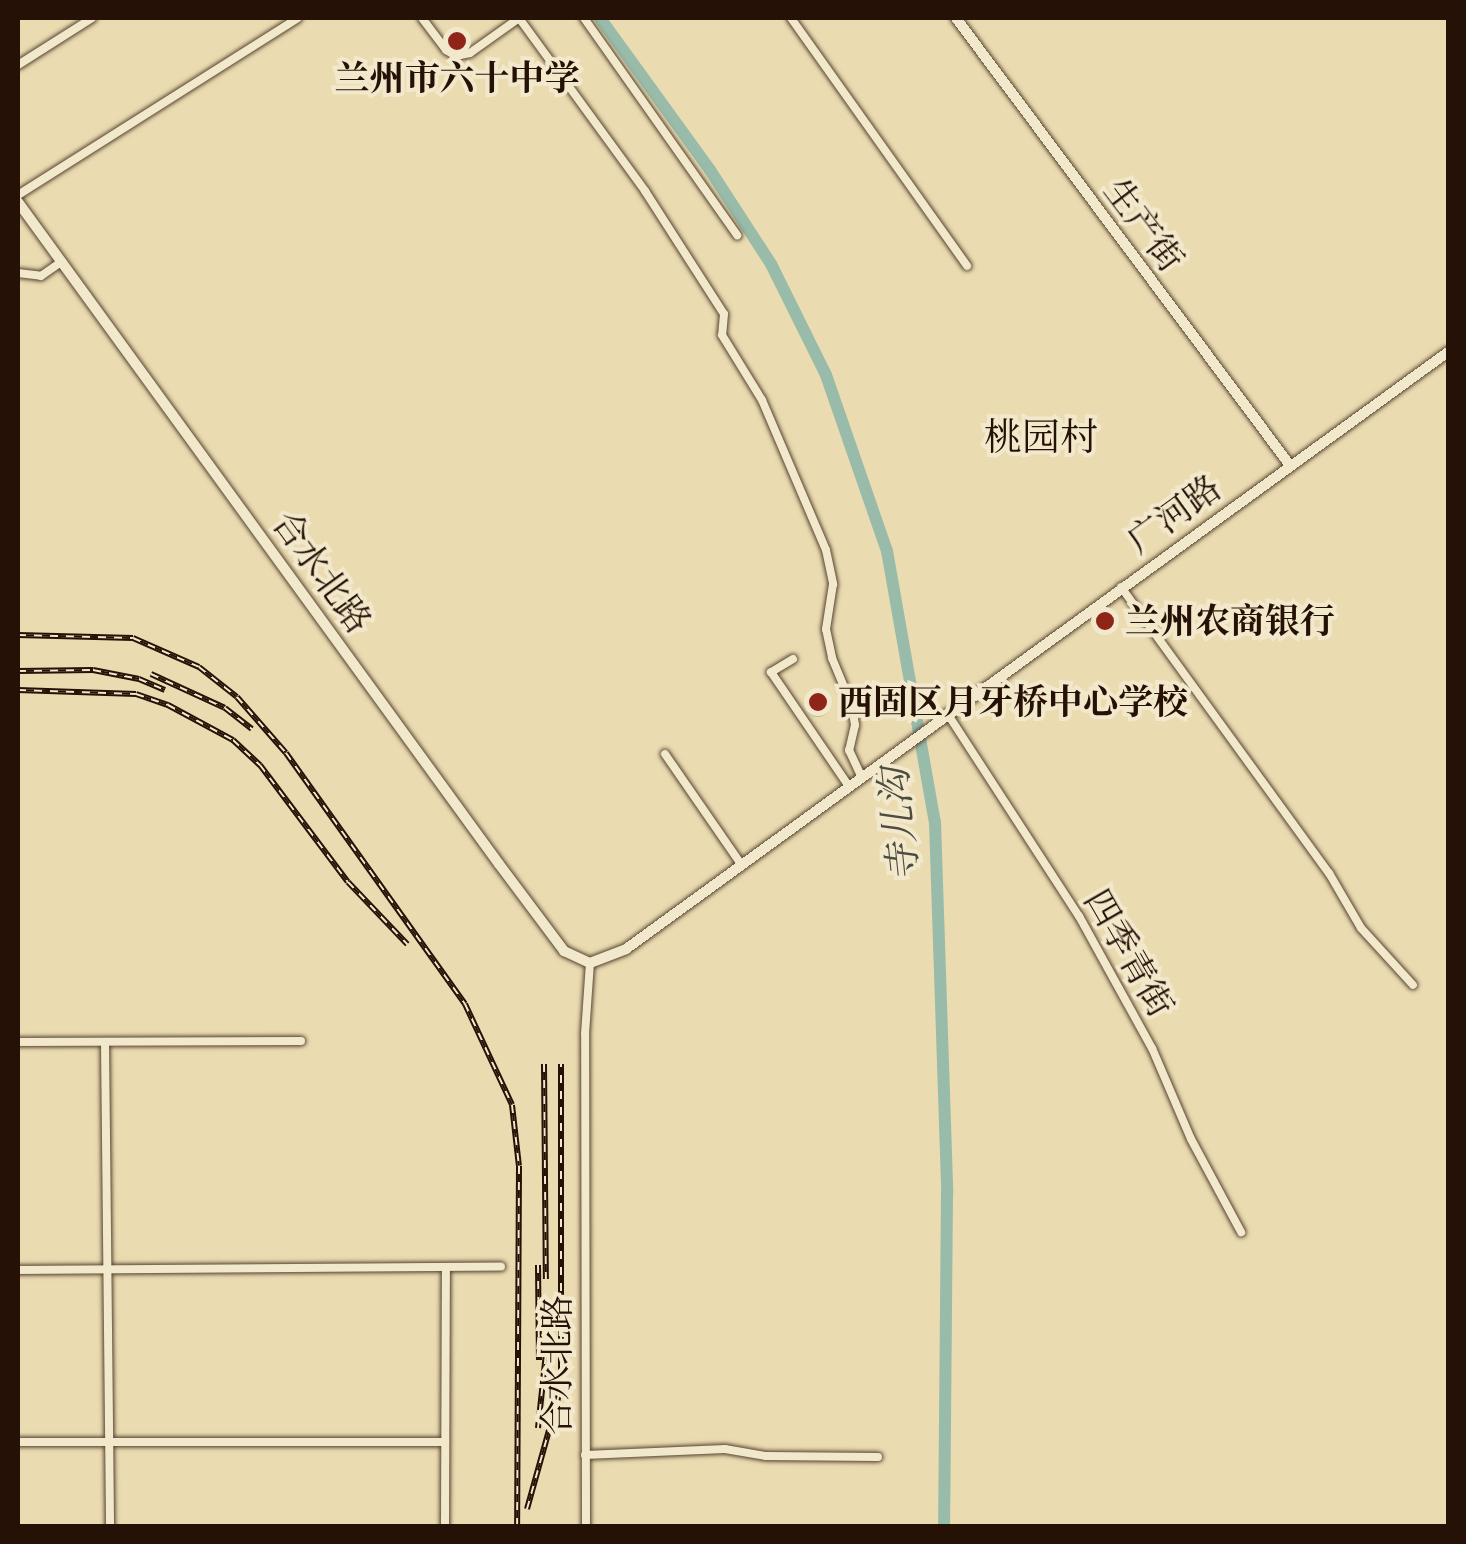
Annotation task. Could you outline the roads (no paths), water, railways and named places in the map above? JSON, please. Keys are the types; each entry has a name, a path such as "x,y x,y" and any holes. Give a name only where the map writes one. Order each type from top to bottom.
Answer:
{"street":[{"path":"18,65 92,18"},
{"path":"18,194 298,18"},
{"path":"422,18 446,50 456,56 470,54 519,18 645,191 724,314 722,336 762,400 826,550 832,584 826,629 852,706 855,724 849,750 861,776 626,948 590,963"},
{"path":"584,18 737,235"},
{"path":"791,18 967,266"},
{"name":"生产街","path":"956,18 1289,464"},
{"name":"合水北路","path":"18,202 553,936 572,957 590,963 585,1034 586,1526"},
{"path":"18,274 41,276 61,262"},
{"name":"广河路","path":"861,776 1448,352"},
{"path":"1121,587 1329,874 1362,928 1413,985"},
{"path":"793,659 770,672 848,785"},
{"name":"四季青街","path":"948,713 1079,916 1152,1048 1192,1139 1241,1232"},
{"path":"665,754 741,864"},
{"path":"18,1042 301,1041"},
{"path":"105,1042 110,1526"},
{"path":"18,1270 501,1267"},
{"path":"445,1526 446,1268"},
{"path":"18,1442 446,1442"},
{"path":"585,1455 724,1449 766,1456 878,1457"}],"waterway":[{"name":"寺儿沟","path":"600,18 710,170 771,264 826,375 887,551 935,822 947,1193 944,1526"}],"railway":[{"path":"18,635 133,638 199,667 237,697 286,753 465,1004 512,1105 519,1166 517,1526"},
{"path":"18,671 93,670 139,679 165,690"},
{"path":"151,674 225,708 252,729"},
{"path":"18,690 136,694 168,705 233,740 260,765 348,882 407,944"},
{"path":"544,1064 546,1279"},
{"path":"527,1509 561,1387 561,1064"},
{"path":"538,1265 539,1360"},
{"path":"538,1428 547,1344"}],"place":[{"name":"兰州市六十中学","path":"457,41"},
{"name":"兰州农商银行","path":"1105,621"},
{"name":"西固区月牙桥中心学校","path":"818,702"}],"district":[{"name":"桃园村","path":"1041,437"}]}
